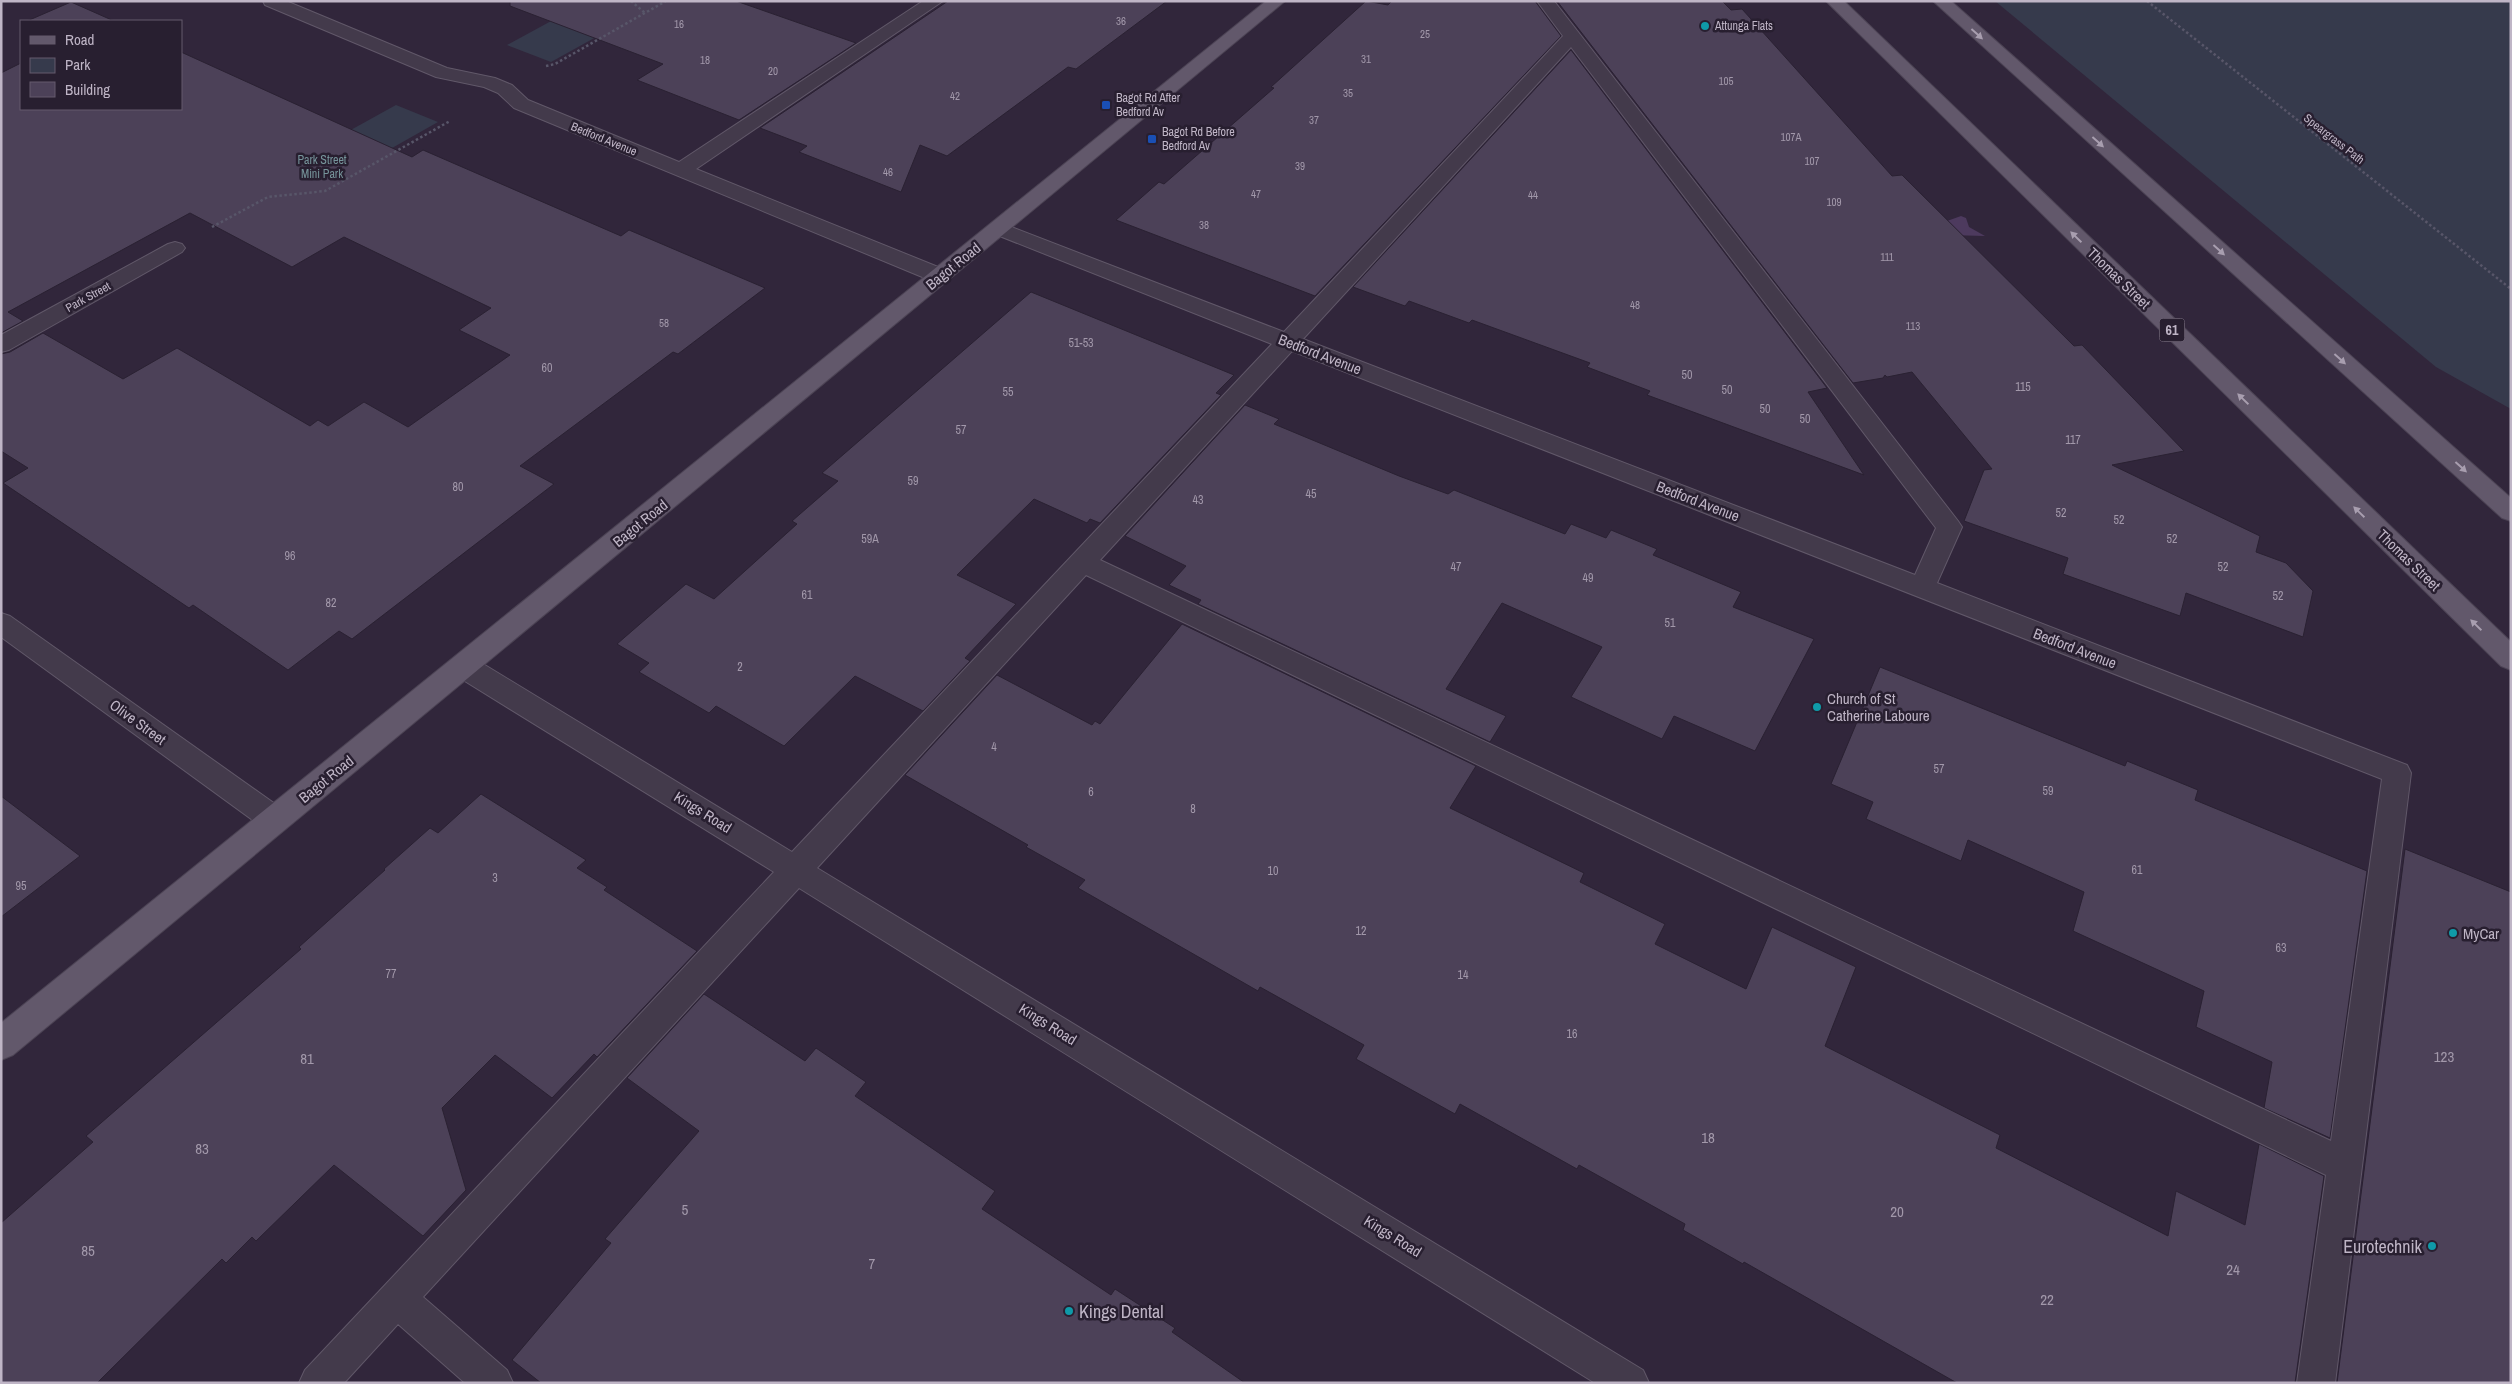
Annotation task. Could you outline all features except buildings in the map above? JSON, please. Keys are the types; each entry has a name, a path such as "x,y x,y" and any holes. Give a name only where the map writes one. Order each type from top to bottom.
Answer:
{"main road":[{"name":"Bagot Road","path":"1,1044 1277,1"},
{"name":"Thomas Street","path":"1834,1 2511,659"},
{"path":"1941,1 2511,512"}],"street":[{"name":"Bedford Avenue","path":"271,1 442,73 489,82 505,89 521,104 940,276"},
{"path":"295,11 316,1"},
{"path":"681,170 935,1"},
{"path":"1545,1 1949,527 1922,588"},
{"path":"318,1383 1572,36"},
{"name":"Bedford Avenue","path":"998,228 2396,774 2345,1166"},
{"name":"Park Street","path":"1,345 175,248"},
{"path":"1082,562 2345,1166 2316,1383"},
{"name":"Olive Street","path":"1,623 275,820"},
{"name":"Kings Road","path":"465,666 1630,1383"},
{"path":"397,1298 494,1383"}],"path":[{"path":"631,1 635,7 645,13"},
{"path":"545,67 555,64 666,1"},
{"name":"Speargrass Path","path":"2147,1 2511,289"},
{"path":"175,248 268,196 325,191 450,120"}],"green space":[{"path":"588,1 652,6 551,62 507,45"},
{"path":"1995,1 2511,1 2511,409 2436,367"},
{"name":"Park Street Mini Park","path":"396,105 438,122 323,187 282,168"}],"shaded area":[{"path":"1961,216 1966,218 1969,227 1985,236 1949,235 1947,221"}],"place":[{"name":"Attunga Flats","path":"1705,26"},
{"name":"Bagot Rd After Bedford Av","path":"1106,105"},
{"name":"Bagot Rd Before Bedford Av","path":"1152,139"},
{"name":"Church of St Catherine Laboure","path":"1817,707"},
{"name":"MyCar","path":"2453,933"},
{"name":"Eurotechnik","path":"2432,1246"},
{"name":"Kings Dental","path":"1069,1311"}]}
